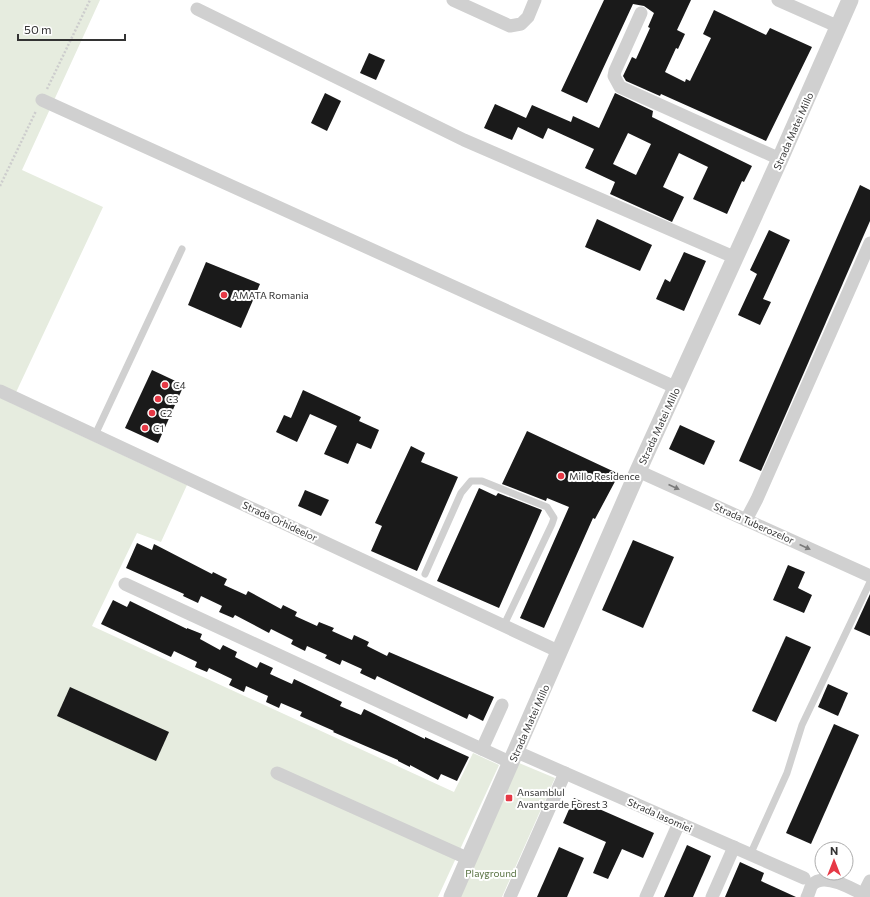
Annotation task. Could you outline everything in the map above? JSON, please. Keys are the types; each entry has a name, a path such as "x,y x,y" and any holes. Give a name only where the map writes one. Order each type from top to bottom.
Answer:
{"street":[{"path":"453,0 510,26 521,24 528,17 535,0"},
{"path":"778,0 839,27"},
{"name":"Strada Matei Millo","path":"452,897 638,471 736,258 850,0"},
{"path":"197,9 464,140 736,258"},
{"path":"641,12 615,71 614,76 620,87 780,160"},
{"path":"42,100 677,388"},
{"path":"746,520 757,499 870,243"},
{"name":"Strada Orhideelor","path":"0,391 560,652"},
{"name":"Strada Tuberozelor","path":"638,471 870,576"},
{"name":"Strada Iasomiei","path":"125,584 482,749 514,757 566,774 734,847 808,886 821,880 830,879 866,896"},
{"path":"482,749 502,705"},
{"path":"277,772 469,859"},
{"path":"510,897 566,774"},
{"path":"646,897 679,823"},
{"path":"712,897 734,847"},
{"path":"866,896 870,881"}],"lane":[{"path":"95,435 182,249"},
{"path":"425,574 461,493 471,482 482,481 546,507 554,518 552,524 504,625"},
{"path":"750,855 787,773 802,725 870,582"}],"green space":[{"path":"0,0 100,0 22,170 103,207 11,403 187,485 161,542 137,533 92,626 454,792 473,753 499,765 438,897 0,897"},
{"name":"Playground","path":"519,763 555,778 502,897 458,897"}],"building":[{"path":"604,0 691,0 677,30 685,34 678,49 676,48 665,72 685,82 686,79 690,81 711,38 703,34 714,10 766,35 770,28 812,47 766,141 661,94 660,96 626,81 623,76 632,57 636,59 650,28 648,27 654,13 644,6 633,4 587,103 561,91"},
{"path":"369,53 385,60 376,80 360,73"},
{"path":"325,93 341,101 327,131 311,123"},
{"path":"615,93 653,111 652,117 752,166 744,182 742,181 727,214 693,199 708,167 679,153 663,187 684,197 672,222 610,194 615,182 585,168 594,149 548,128 543,139 518,127 512,140 484,128 495,104 526,118 532,105 571,122 573,116 599,128","holes":["628,133 651,144 636,175 613,164"]},
{"path":"860,185 870,190 870,221 761,471 739,461"},
{"path":"597,219 652,245 640,271 585,247"},
{"path":"769,230 790,240 763,299 771,302 760,325 738,315 757,274 750,270"},
{"path":"684,252 706,261 684,311 656,299 665,279 670,282"},
{"name":"AMATA Romania","path":"206,262 260,284 241,328 188,305"},
{"path":"152,370 184,385 158,443 125,428"},
{"path":"303,390 361,417 359,421 379,430 371,449 357,443 348,464 324,454 337,426 310,414 297,442 276,432 284,415 291,418"},
{"path":"680,425 715,441 704,465 669,449"},
{"name":"Millo Residence","path":"527,431 619,474 595,519 593,518 544,628 520,618 569,507 547,498 546,501 502,484"},
{"path":"411,446 425,453 421,462 458,477 417,571 371,551 382,526 375,523"},
{"path":"479,488 496,496 498,493 542,510 499,608 437,581"},
{"path":"305,490 329,500 321,516 298,506"},
{"path":"633,540 674,557 643,628 602,610"},
{"path":"137,543 152,550 154,544 212,574 213,572 227,579 224,585 246,595 248,591 281,609 283,605 297,612 295,616 317,626 319,622 334,628 332,631 352,640 354,635 369,642 367,646 387,656 389,652 494,697 483,721 469,714 467,719 377,676 375,680 360,673 362,669 342,660 340,665 325,658 327,655 307,646 305,651 291,644 293,640 271,629 269,633 235,615 233,618 219,612 222,606 201,596 198,603 183,596 184,594 126,568"},
{"path":"788,565 805,572 798,588 812,595 804,613 773,600"},
{"path":"870,594 870,636 854,629"},
{"path":"113,600 127,607 130,601 187,629 202,634 200,639 220,650 223,645 237,652 235,657 257,668 260,662 273,668 270,674 292,684 294,679 342,702 340,706 361,715 364,709 425,739 425,737 469,757 457,781 441,774 438,780 410,765 410,767 398,760 300,716 302,712 281,703 279,708 266,702 268,696 246,686 244,692 229,685 232,679 209,668 207,672 195,667 197,662 174,651 171,657 101,624"},
{"path":"786,636 811,647 776,722 752,711"},
{"path":"828,684 848,693 838,716 818,707"},
{"path":"70,687 169,732 156,761 57,716"},
{"path":"834,724 859,735 811,844 786,833"},
{"path":"574,798 654,833 643,858 622,849 608,879 593,873 606,842 563,823"},
{"path":"687,845 711,856 693,897 664,897"},
{"path":"559,847 584,858 567,897 537,897"},
{"path":"740,862 764,873 761,881 796,897 725,897"}],"place":[{"name":"AMATA Romania","path":"224,295"},
{"name":"C4","path":"165,385"},
{"name":"C3","path":"158,399"},
{"name":"C2","path":"152,413"},
{"name":"C1","path":"145,428"},
{"name":"Millo Residence","path":"561,476"},
{"name":"Ansamblul Avantgarde Forest 3","path":"509,798"}]}
